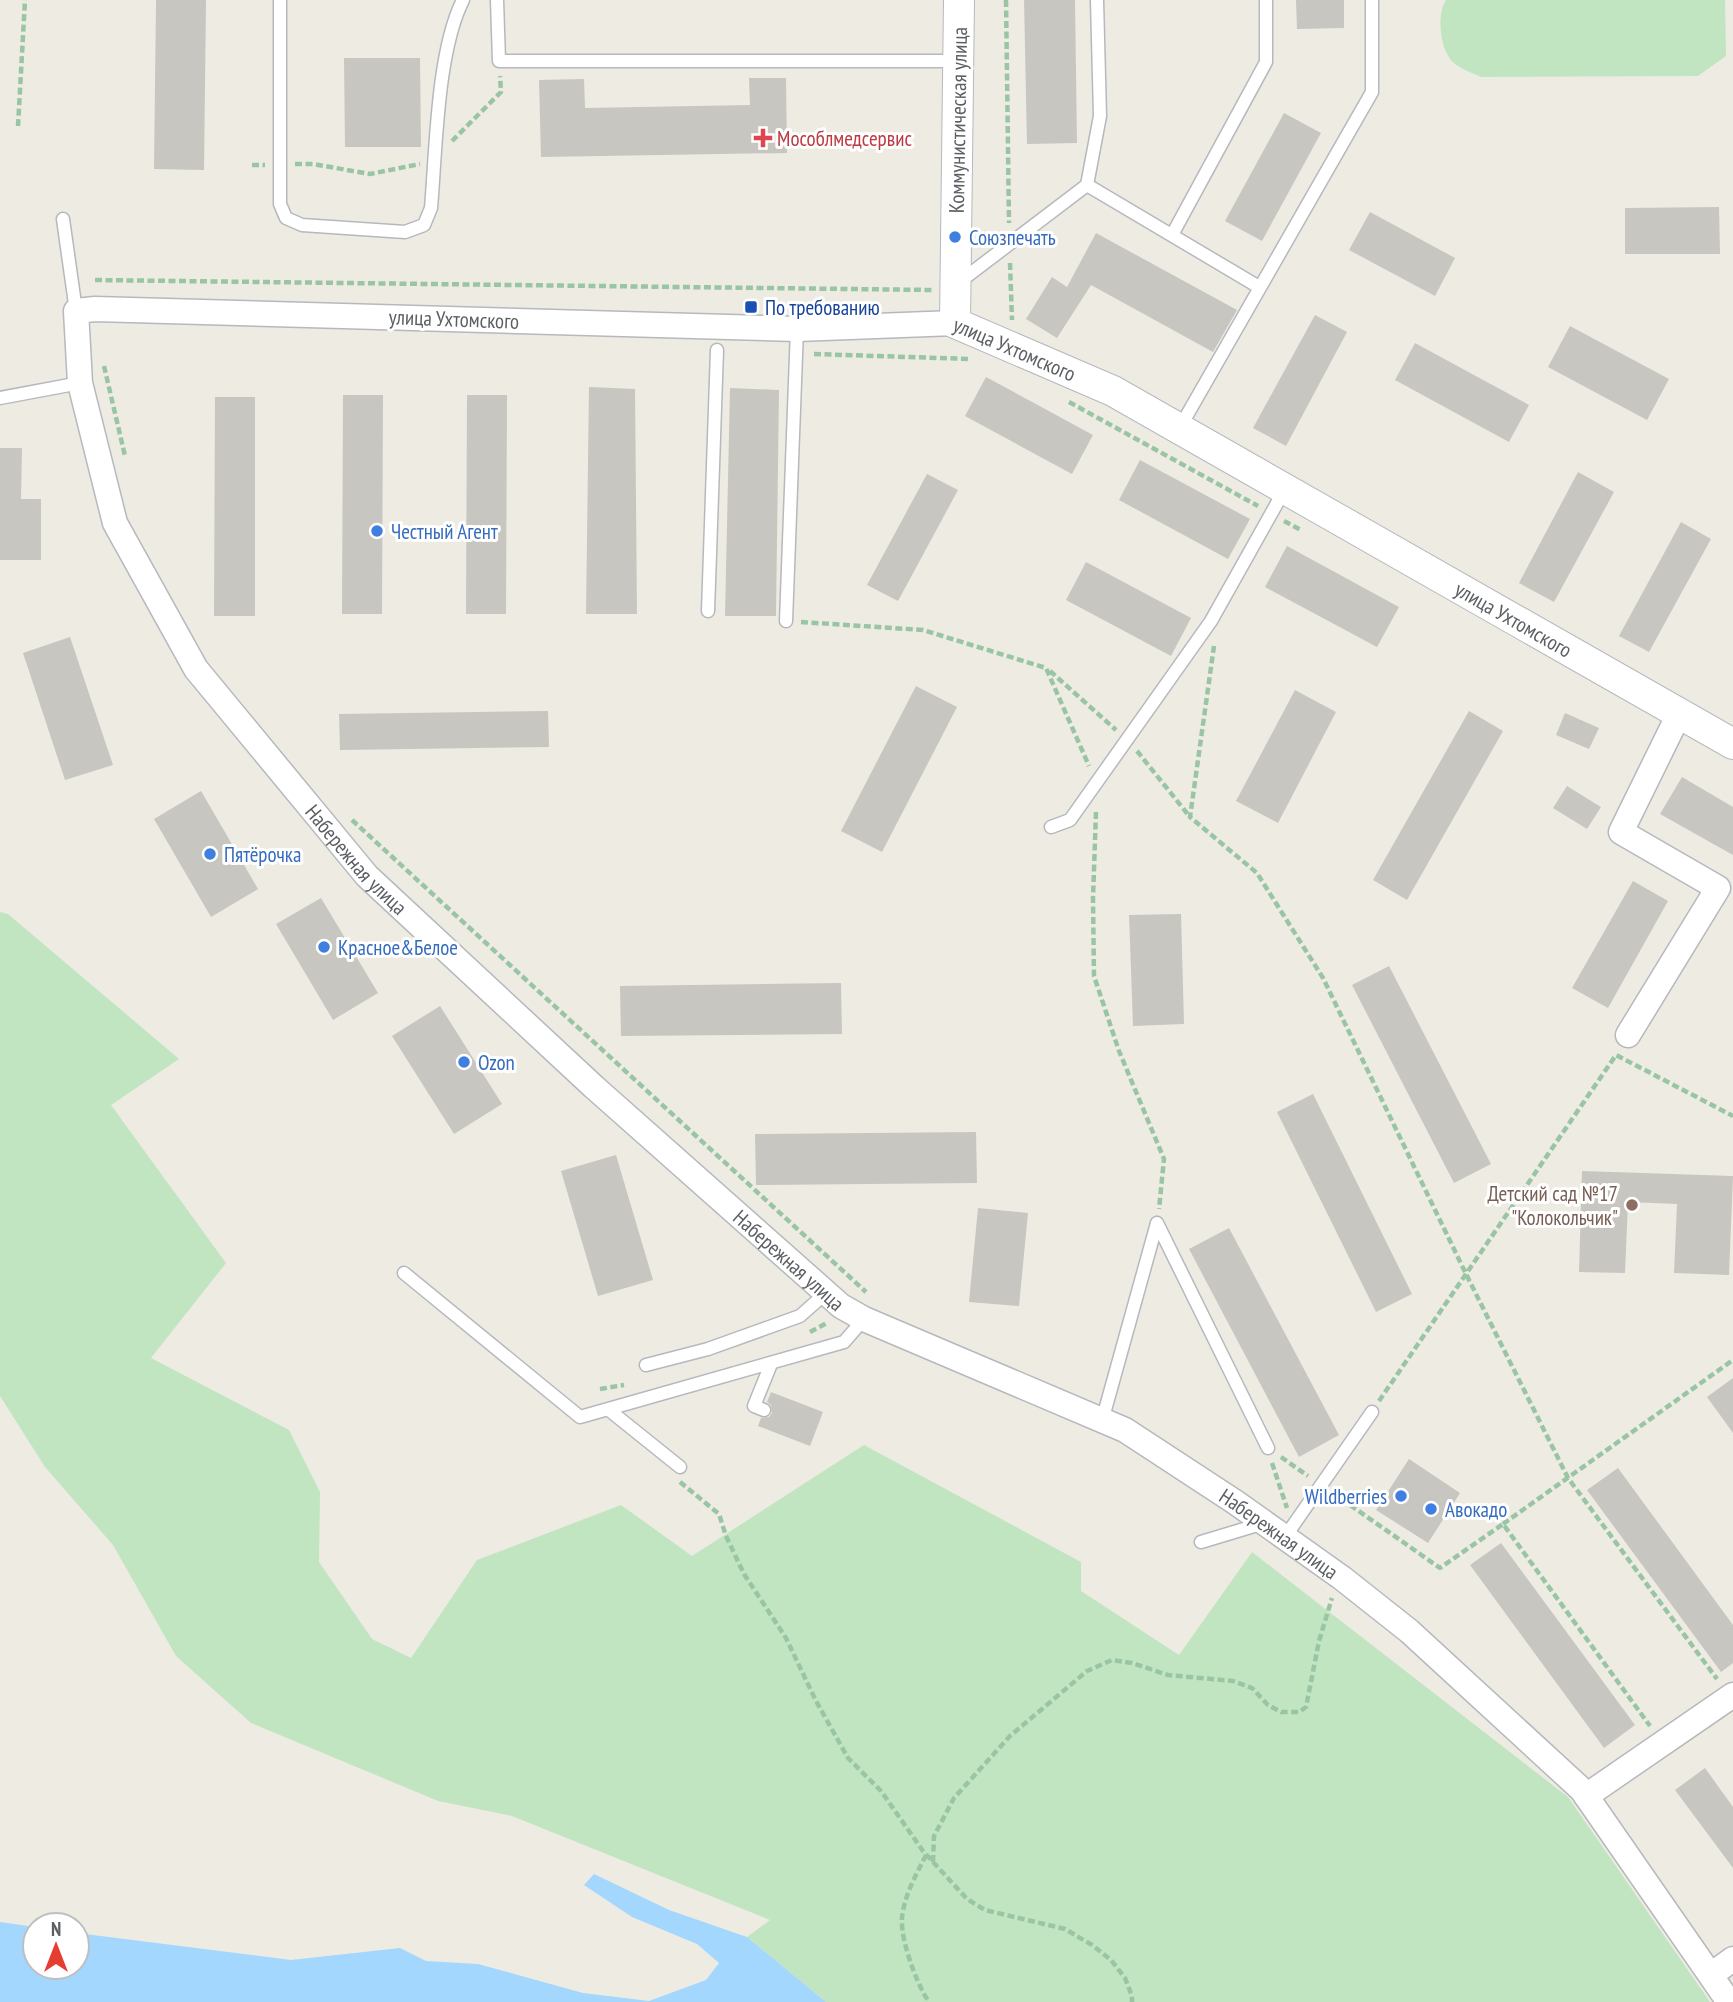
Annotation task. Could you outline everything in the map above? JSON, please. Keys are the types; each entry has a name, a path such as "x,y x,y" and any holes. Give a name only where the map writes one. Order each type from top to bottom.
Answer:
{"street":[{"name":"Коммунистическая улица","path":"955,323 949,288 959,61 959,0"},
{"name":"улица Ухтомского","path":"76,311 95,309 797,341 955,323 1113,391 1733,744"},
{"name":"Набережная улица","path":"76,311 80,383 115,523 196,669 367,876 594,1087 841,1306 870,1310 1125,1430 1265,1523 1289,1533 1409,1631 1527,1738 1586,1796 1729,2002"},
{"path":"1628,1035 1726,892 1621,832 1679,714"},
{"path":"1586,1796 1732,1697"},
{"path":"1711,1975 1733,1959"}],"lane":[{"path":"280,0 280,204 286,218 302,225 405,232 424,225 431,208 444,71 463,0"},
{"path":"497,0 499,61 959,61"},
{"path":"949,288 1087,186 1100,116 1097,0"},
{"path":"1172,234 1266,62 1266,0"},
{"path":"1179,429 1372,92 1372,0"},
{"path":"1087,186 1259,287"},
{"path":"63,219 76,311"},
{"path":"786,621 797,341"},
{"path":"708,611 717,350"},
{"path":"0,398 80,383"},
{"path":"1051,827 1070,820 1097,785 1220,607 1285,489"},
{"path":"1102,1421 1157,1223"},
{"path":"1157,1223 1268,1448"},
{"path":"404,1273 580,1417 844,1342 870,1310"},
{"path":"646,1365 708,1349 800,1316 826,1293"},
{"path":"764,1410 754,1406 771,1364"},
{"path":"609,1410 680,1467"},
{"path":"1289,1533 1372,1412"},
{"path":"1201,1542 1265,1523"}],"path":[{"path":"18,126 25,0"},
{"path":"1006,0 1011,320"},
{"path":"252,165 313,164 370,174"},
{"path":"95,280 949,288"},
{"path":"797,341 978,359"},
{"path":"101,354 125,458"},
{"path":"1220,607 1189,817 1257,873 1323,978 1568,1478 1732,1697"},
{"path":"786,621 923,630 1046,668 1097,785 1093,898 1094,976 1119,1051 1164,1159 1157,1223"},
{"path":"348,815 870,1310"},
{"path":"1372,1412 1616,1055 1733,1116"},
{"path":"1268,1448 1440,1568 1733,1360"},
{"path":"1268,1448 1289,1533"},
{"path":"1503,1524 1662,1743"},
{"path":"728,1541 744,1574 786,1639 848,1758 881,1791 933,1863 967,1899 985,1910 1065,1929 1092,1945 1111,1960 1125,1978 1132,2002"},
{"path":"933,1863 934,1836 954,1798 1010,1736 1087,1671 1112,1660 1132,1663 1168,1675 1233,1681 1252,1688 1268,1704 1281,1712 1299,1712 1306,1707 1329,1603 1342,1578"},
{"path":"926,1855 905,1904 902,1921 910,1961 929,2002"}],"green space":[{"path":"1446,0 1725,0 1726,56 1698,76 1481,77 1455,64 1446,51 1440,24"},
{"path":"0,912 8,914 179,1059 111,1105 226,1263 151,1358 289,1430 320,1492 319,1562 372,1639 411,1658 477,1560 621,1505 692,1556 864,1445 1081,1562 1081,1591 1179,1655 1252,1552 1568,1797 1710,2002 826,2002 747,1937 770,1920 512,1816 438,1801 251,1723 176,1656 113,1545 45,1467 0,1396"}],"water":[{"path":"594,1874 669,1910 747,1937 826,2002 0,2002 0,1922 21,1925 21,1981 91,1981 91,1935 291,1960 400,1948 426,1961 478,1964 583,1993 649,2001 706,1980 719,1963 697,1944 632,1917 584,1885"}],"building":[{"path":"156,0 206,0 204,170 154,169"},
{"path":"1024,0 1075,0 1077,143 1027,144"},
{"path":"1296,0 1344,0 1344,28 1297,29"},
{"path":"344,58 420,58 421,147 345,147"},
{"path":"749,78 786,78 787,153 541,157 539,80 584,79 585,108 750,105"},
{"path":"1284,113 1321,133 1262,241 1225,221"},
{"path":"1719,207 1720,254 1625,254 1625,208"},
{"path":"1370,212 1455,258 1435,296 1349,250"},
{"path":"1096,233 1237,310 1213,352 1091,285 1057,338 1026,319 1052,277 1067,287"},
{"path":"1315,315 1347,332 1286,446 1253,428"},
{"path":"1570,326 1669,379 1647,420 1548,367"},
{"path":"1415,343 1529,405 1509,442 1395,380"},
{"path":"986,377 1093,435 1072,474 965,416"},
{"path":"589,387 635,389 637,614 586,614"},
{"path":"730,388 779,390 776,616 725,616"},
{"path":"343,395 383,395 382,614 342,614"},
{"path":"467,395 507,395 506,614 466,614"},
{"path":"215,397 255,397 255,616 214,616"},
{"path":"0,448 22,448 21,499 41,499 41,560 0,560"},
{"path":"1140,460 1250,519 1228,559 1119,500"},
{"path":"1578,472 1614,492 1554,602 1519,583"},
{"path":"927,474 958,490 898,601 867,585"},
{"path":"1681,522 1711,539 1649,652 1619,636"},
{"path":"1287,546 1399,607 1377,647 1265,587"},
{"path":"1086,562 1191,618 1171,656 1066,600"},
{"path":"70,637 113,765 65,780 23,653"},
{"path":"916,686 957,707 882,852 841,831"},
{"path":"1295,690 1336,712 1278,823 1236,801"},
{"path":"548,711 549,747 340,750 339,714"},
{"path":"1469,711 1503,731 1407,900 1373,880"},
{"path":"1565,713 1599,728 1589,749 1556,735"},
{"path":"1682,777 1733,807 1733,855 1660,814"},
{"path":"1567,786 1601,807 1587,829 1553,808"},
{"path":"201,791 258,889 211,917 154,819"},
{"path":"1633,881 1668,901 1608,1008 1572,988"},
{"path":"321,898 378,993 333,1020 276,924"},
{"path":"1181,914 1184,1024 1133,1026 1129,915"},
{"path":"1389,966 1491,1164 1454,1183 1352,985"},
{"path":"841,983 842,1034 621,1036 620,986"},
{"path":"440,1006 502,1104 454,1134 392,1036"},
{"path":"1313,1094 1412,1294 1376,1312 1277,1112"},
{"path":"976,1132 977,1183 756,1185 755,1134"},
{"path":"616,1155 653,1280 598,1296 561,1171"},
{"path":"1582,1171 1733,1176 1729,1275 1674,1273 1677,1204 1628,1202 1625,1273 1579,1272"},
{"path":"978,1208 1028,1213 1019,1306 969,1302"},
{"path":"1229,1228 1339,1435 1299,1457 1189,1249"},
{"path":"1733,1378 1733,1433 1707,1397"},
{"path":"771,1392 823,1412 810,1446 758,1426 761,1418 769,1417 772,1413 771,1405 767,1402"},
{"path":"1409,1459 1460,1493 1428,1543 1376,1510"},
{"path":"1618,1468 1733,1625 1733,1663 1721,1672 1587,1490"},
{"path":"1501,1543 1635,1725 1604,1748 1470,1565"},
{"path":"1705,1768 1733,1807 1733,1868 1675,1790"}],"place":[{"name":"Мособлмедсервис","path":"763,138"},
{"name":"Союзпечать","path":"955,237"},
{"name":"По требованию","path":"751,307"},
{"name":"Честный Агент","path":"377,531"},
{"name":"Пятёрочка","path":"210,854"},
{"name":"Красное&Белое","path":"324,947"},
{"name":"Ozon","path":"464,1062"},
{"name":"Детский сад №17 \"Колокольчик\"","path":"1632,1205"},
{"name":"Wildberries","path":"1401,1496"},
{"name":"Авокадо","path":"1431,1509"}]}
